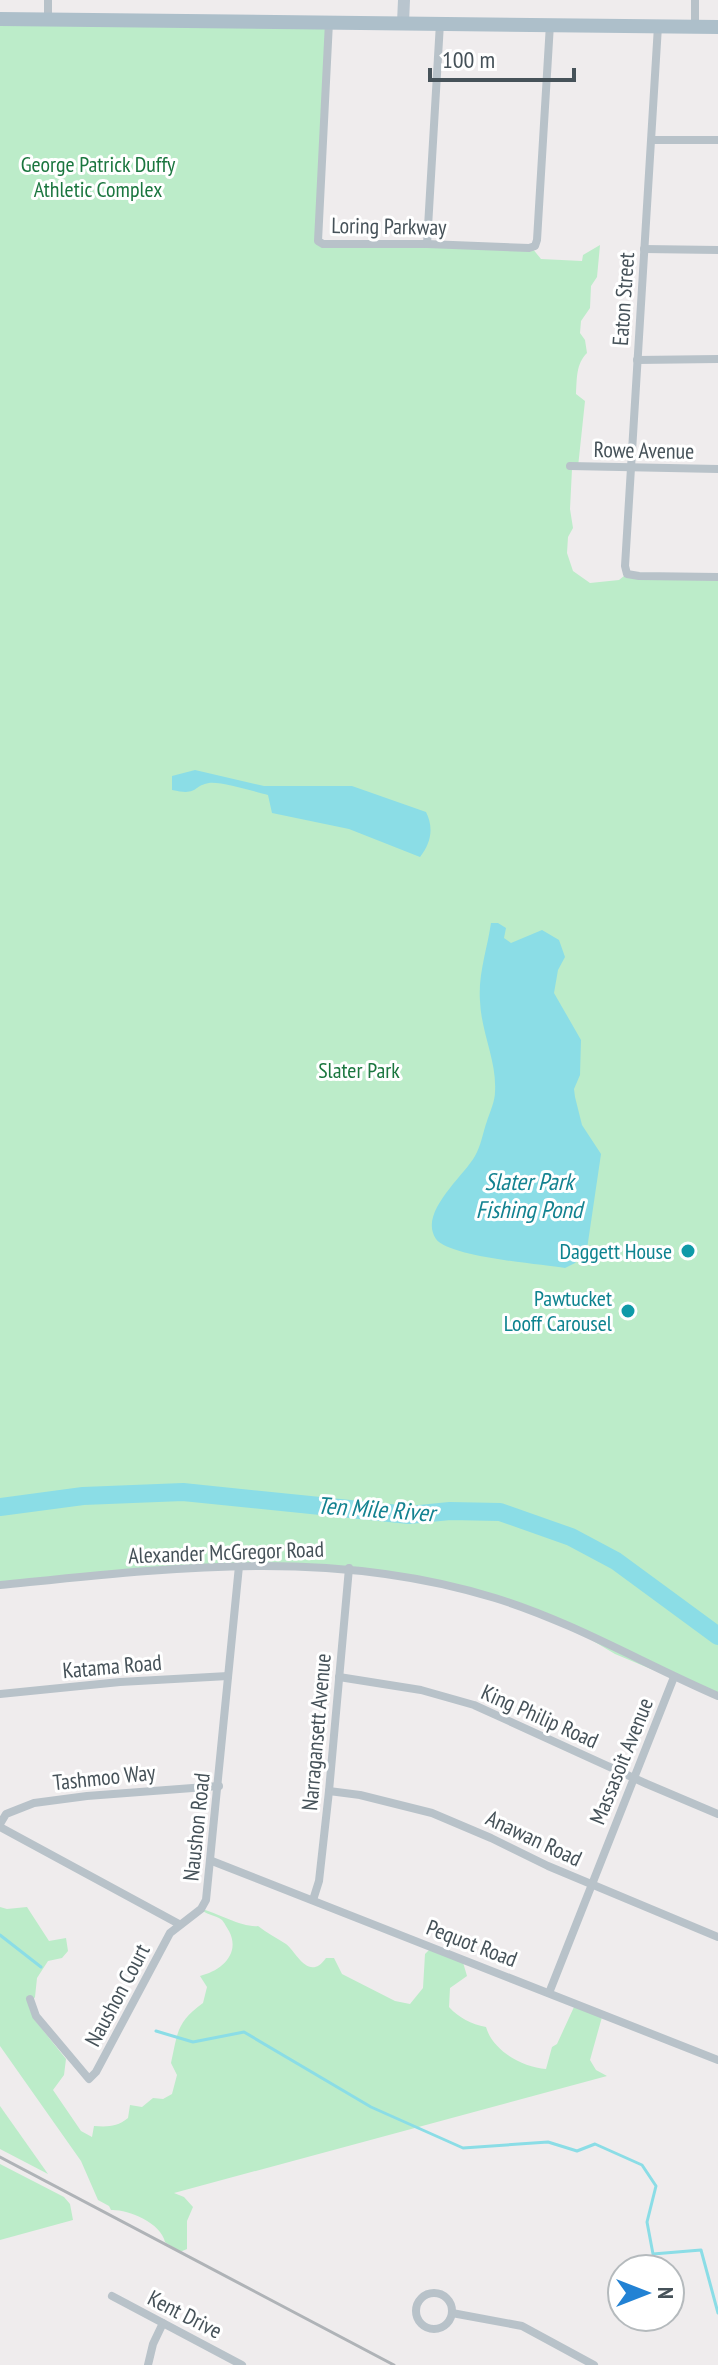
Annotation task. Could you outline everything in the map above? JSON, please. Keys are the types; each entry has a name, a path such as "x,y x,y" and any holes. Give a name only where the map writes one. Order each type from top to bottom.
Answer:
{"main road":[{"path":"0,19 718,27"}],"street":[{"path":"48,0 48,20"},
{"path":"403,23 404,0"},
{"path":"695,0 695,27"},
{"name":"Loring Parkway","path":"329,22 318,241 323,244 535,246 550,24"},
{"path":"427,244 440,23"},
{"name":"Eaton Street","path":"658,26 630,468 627,574 718,577"},
{"path":"652,140 718,140"},
{"path":"644,249 718,250"},
{"path":"637,360 718,359"},
{"name":"Rowe Avenue","path":"570,466 718,469"},
{"name":"Naushon Road","path":"179,1924 201,1909 206,1900 239,1566"},
{"name":"Alexander McGregor Road","path":"0,1585 182,1567 349,1568 414,1577 498,1599 570,1627 718,1696"},
{"name":"Narragansett Avenue","path":"313,1900 319,1881 329,1791 349,1568"},
{"name":"Katama Road","path":"0,1694 228,1676"},
{"name":"King Philip Road","path":"339,1677 421,1690 474,1705 718,1814"},
{"name":"Massasoit Avenue","path":"549,1993 674,1677"},
{"name":"Tashmoo Way","path":"0,1825 6,1814 34,1803 101,1794 219,1786"},
{"name":"Anawan Road","path":"329,1791 432,1813 591,1885 718,1937"},
{"path":"0,1825 179,1924"},
{"name":"Pequot Road","path":"212,1861 718,2060"},
{"name":"Naushon Court","path":"30,1999 36,2016 89,2079 127,2018 170,1933 179,1924"},
{"path":"434,2293 448,2299 452,2313 444,2325 435,2328 421,2323 417,2309 421,2299 434,2293"},
{"name":"Kent Drive","path":"112,2296 242,2365"},
{"path":"452,2313 522,2326 594,2365"},
{"path":"148,2365 163,2323"}],"green space":[{"name":"Slater Park","path":"0,20 328,22 320,243 532,248 541,259 582,261 583,255 600,245 597,277 591,286 590,308 581,321 580,333 585,340 587,353 579,367 576,394 585,401 578,467 572,469 570,509 573,528 568,537 567,553 573,571 590,583 619,580 624,576 718,578 718,1697 615,1654 563,1623 493,1597 406,1576 268,1565 0,1585"},
{"path":"0,1907 27,1907 49,1941 66,1938 68,1951 62,1958 48,1961 37,1978 35,1997 29,2007 34,2019 66,2059 64,2075 53,2090 81,2131 92,2137 94,2126 112,2126 128,2118 130,2105 142,2107 153,2098 163,2099 172,2094 177,2075 171,2063 177,2036 188,2016 203,2003 207,1987 200,1976 222,1966 231,1954 232,1939 223,1921 200,1908 238,1923 258,1926 286,1944 309,1966 314,1967 326,1958 334,1958 342,1974 395,2001 410,2004 423,1988 425,1954 432,1947 462,1959 467,1976 450,1988 449,2007 457,2014 486,2027 495,2043 518,2061 546,2069 552,2047 557,2044 574,2007 602,2017 590,2060 596,2070 607,2076 174,2193 184,2197 193,2207 187,2221 187,2249 180,2252 165,2242 150,2223 134,2214 111,2210 98,2200 81,2161 0,2046"},
{"path":"0,2106 48,2174 0,2149"},
{"path":"0,2164 64,2197 70,2204 73,2220 0,2240"}],"water":[{"path":"195,770 264,786 352,786 426,812 431,830 429,841 420,857 349,829 272,813 268,795 214,783 191,791 172,790 172,776"},
{"name":"Slater Park Fishing Pond","path":"491,923 506,928 504,938 511,943 542,930 559,940 565,957 558,970 554,993 581,1040 580,1075 574,1089 575,1097 582,1125 601,1154 587,1249 575,1263 565,1268 458,1251 436,1239 432,1229 437,1207 477,1152 494,1099 494,1069 481,1013 480,991"}],"waterway":[{"name":"Ten Mile River","path":"0,1507 83,1496 183,1492 409,1515 450,1511 500,1512 571,1537 616,1561 718,1636"},
{"path":"0,1935 41,1967"},
{"path":"156,2031 193,2042 244,2032 371,2107 463,2148 548,2142 577,2151 595,2144 642,2165 656,2186 647,2222 653,2254 701,2250 718,2313"}],"railway":[{"path":"0,2157 394,2365"}],"place":[{"name":"Daggett House","path":"688,1251"},
{"name":"Pawtucket Looff Carousel","path":"628,1311"}],"park label":[{"name":"George Patrick Duffy Athletic Complex","path":"98,176"}]}
